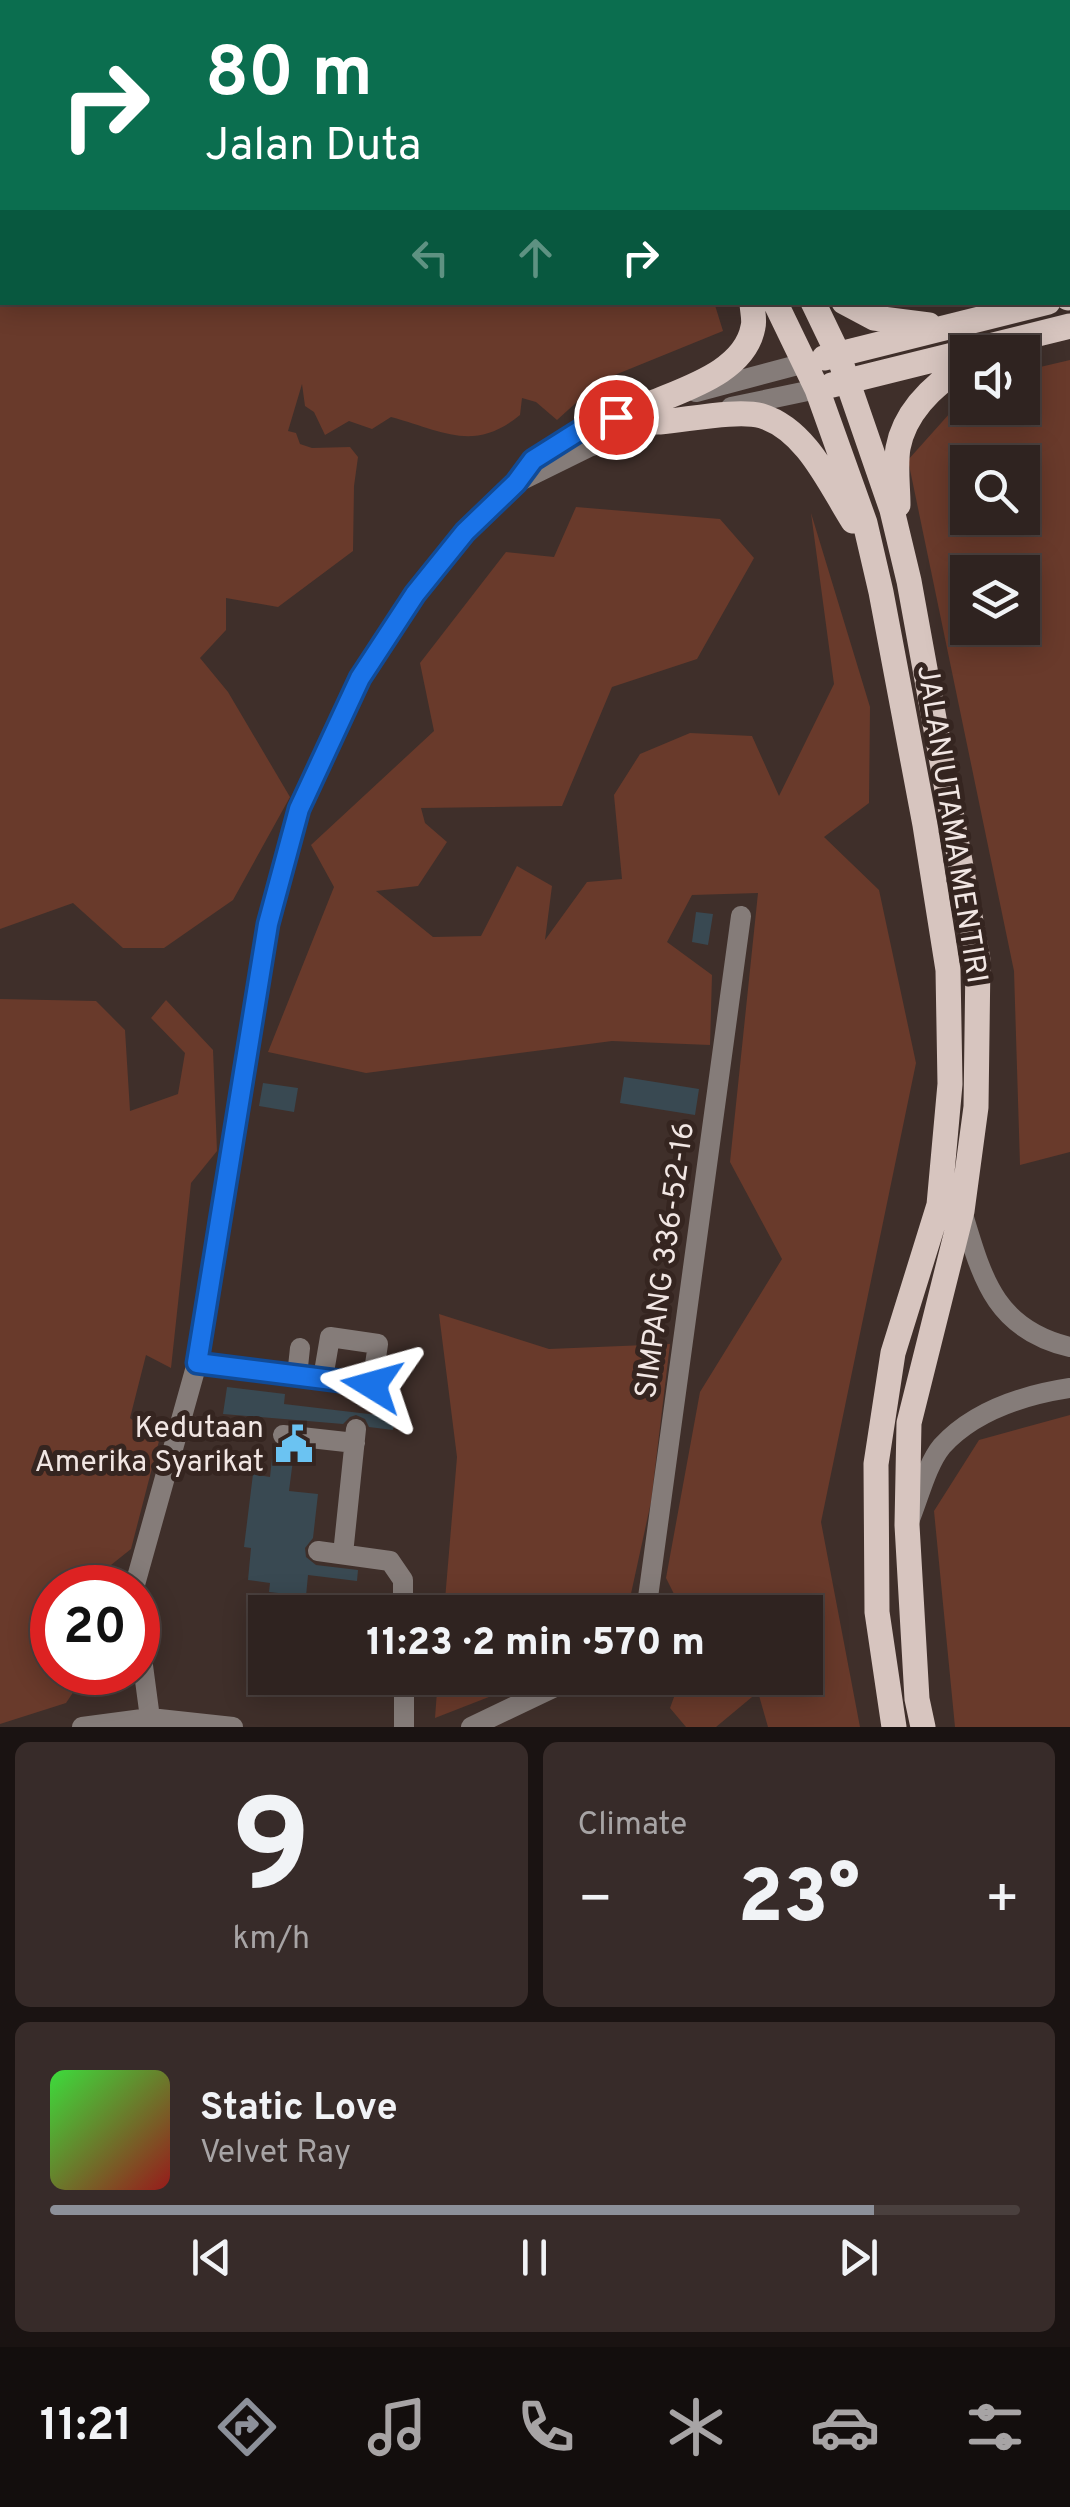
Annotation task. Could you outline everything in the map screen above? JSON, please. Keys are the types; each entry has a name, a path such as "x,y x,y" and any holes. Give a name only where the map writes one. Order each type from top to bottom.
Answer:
{"main road":[{"path":"656,413 712,378 739,354 754,328 752,305"},
{"name":"JALAN UTAMA MENTIRI","path":"776,305 817,389 872,551 925,824 948,970 950,1084 939,1204 893,1353 876,1464 877,1612 894,1727"},
{"name":"JALAN UTAMA MENTIRI","path":"814,305 848,380 899,539 954,812 978,960 976,1107 962,1211 909,1423 907,1526 922,1727"},
{"path":"850,305 874,318 950,326"},
{"path":"805,363 1036,305"},
{"path":"1038,335 1070,326"},
{"path":"817,389 950,357"},
{"path":"899,539 898,448 908,421 928,393 950,376"},
{"path":"656,413 760,416 788,430 810,454 872,551"}],"street":[{"path":"140,1565 197,1363 268,924 299,809 360,678 415,594 465,532 516,483 656,413 805,363"},
{"path":"656,413 817,389"},
{"name":"SIMPANG 336-52-16","path":"648,1595 740,916"},
{"path":"962,1211 981,1274 997,1305 1026,1330 1047,1342 1070,1347"},
{"path":"297,1376 300,1348"},
{"path":"197,1363 323,1378"},
{"path":"907,1526 940,1448 975,1419 1026,1395 1070,1388"},
{"path":"283,1435 356,1436 343,1554"},
{"path":"318,1551 390,1561 403,1580 403,1595"},
{"path":"147,1695 150,1718"},
{"path":"404,1695 404,1727"},
{"path":"471,1727 544,1695"},
{"path":"82,1727 150,1718 234,1727"}],"shaded area":[{"path":"0,305 715,305 723,331 600,381 557,420 536,402 522,398 520,415 503,427 473,436 443,433 391,417 372,429 349,421 325,435 314,412 305,406 302,384 288,431 296,433 300,444 312,448 350,447 358,457 353,551 278,607 226,598 226,630 200,658 228,692 290,797 233,900 164,948 123,948 73,903 0,929"},
{"path":"1070,360 1070,1152 1020,1165 1014,971 908,460 950,413 950,425 1040,425 1040,367"},
{"path":"576,507 720,519 754,558 697,659 612,687 562,806 421,808 425,823 447,842 418,886 376,891 433,937 481,936 517,866 552,886 545,940 587,882 622,879 614,795 640,754 690,733 752,736 779,796 834,684 811,513 870,707 869,803 824,837 879,890 916,1063 821,1522 860,1727 768,1727 759,1695 823,1695 823,1595 674,1595 666,1578 700,1392 782,1259 730,1162 758,893 692,895 667,942 712,975 710,1045 612,1041 366,1073 268,1052 334,887 311,845 434,731 420,663 506,552 554,557"},
{"path":"0,999 96,1001 125,1030 130,1111 178,1094 185,1053 151,1018 166,1000 213,1050 217,1151 191,1183 171,1368 146,1355 130,1418 159,1441 131,1549 111,1565 30,1565 30,1695 71,1695 66,1703 0,1724"},
{"path":"439,1314 549,1349 670,1344 651,1502 631,1595 445,1595 457,1457"},
{"path":"1070,1415 1070,1727 955,1727 934,1511 979,1440"},
{"path":"437,1695 494,1695 435,1718"},
{"path":"675,1695 754,1695 716,1727 686,1727 670,1708"}],"building":[{"path":"696,912 713,914 708,945 692,942"},
{"path":"624,1077 699,1089 695,1115 620,1103"},
{"path":"263,1083 298,1088 294,1112 259,1106"},
{"path":"227,1387 285,1394 284,1404 394,1417 393,1430 369,1427 365,1419 356,1415 343,1424 223,1414"},
{"path":"273,1449 294,1452 289,1491 318,1494 313,1538 305,1548 306,1557 316,1565 358,1570 357,1581 308,1575 306,1595 297,1595 269,1592 270,1583 248,1580 251,1548 244,1547 253,1474 270,1477"}],"place":[{"name":"Kedutaan Amerika Syarikat","path":"294,1444"}],"route":[{"path":"372,1385 197,1363 268,924 299,809 360,678 415,594 465,532 516,483 533,460 579,431 616,417"}]}
